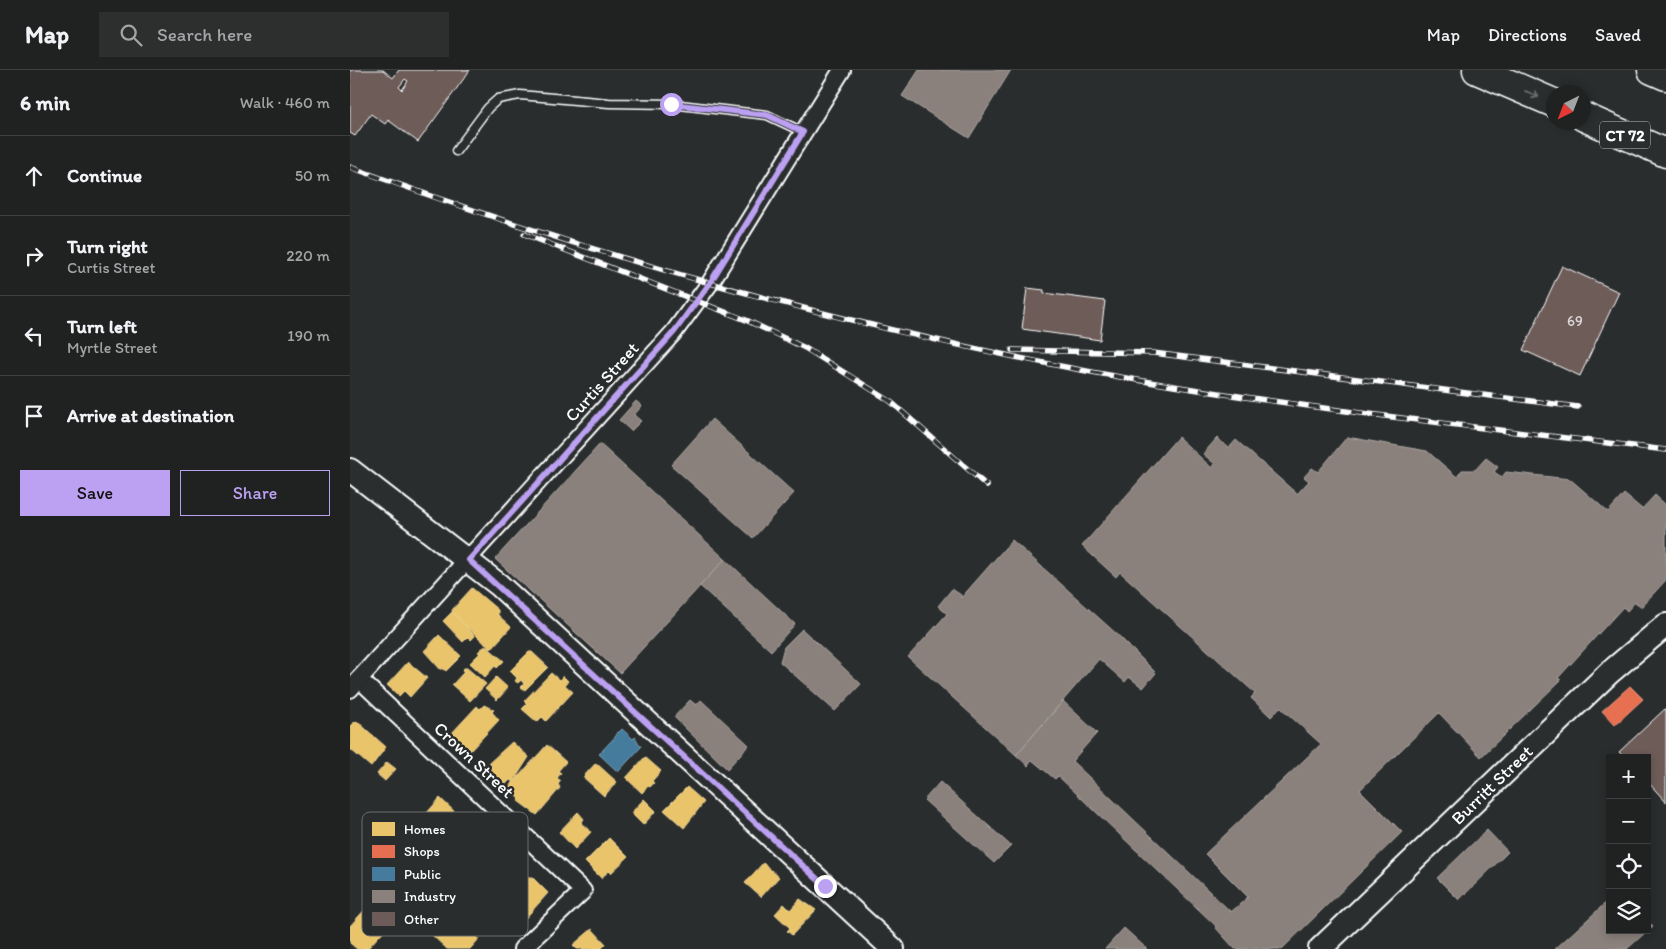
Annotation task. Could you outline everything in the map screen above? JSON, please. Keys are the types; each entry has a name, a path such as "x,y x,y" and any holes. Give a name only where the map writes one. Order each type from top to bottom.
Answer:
{"highway":[{"path":"1478,70 1546,100"},
{"path":"1652,70 1666,76"},
{"name":"CT 72","path":"1591,120 1666,153"}],"street":[{"name":"Curtis Street","path":"354,684 469,560 680,324 710,283 842,70"},
{"path":"350,470 499,585 893,949"},
{"name":"Burritt Street","path":"1320,949 1608,674 1666,625"},
{"name":"Crown Street","path":"354,684 496,812"},
{"name":"Crown Street","path":"522,949 583,891 528,841"}],"lane":[{"path":"456,151 488,108 498,99 520,95 609,102 671,104 767,115 803,132"}],"building: Homes":[{"path":"472,588 498,610 498,615 511,627 491,649 453,614 452,610"},
{"path":"452,612 475,636 471,640 468,637 463,642 443,621"},
{"path":"439,635 461,656 446,671 442,668 441,670 424,651"},
{"path":"486,646 504,661 497,668 495,666 485,677 470,663 480,653 478,652"},
{"path":"529,652 532,652 548,667 525,690 521,687 524,684 521,680 518,683 515,681 517,678 510,671"},
{"path":"408,662 427,678 410,697 404,691 399,696 387,685"},
{"path":"467,668 486,684 470,701 452,685 464,672 462,670"},
{"path":"551,673 559,680 563,676 568,681 565,685 573,692 546,721 542,717 537,722 522,709 527,704 524,701"},
{"path":"496,677 508,688 497,700 485,689"},
{"path":"484,705 494,710 492,712 499,720 470,751 463,745 461,748 456,743 459,741 451,734 477,706 480,709"},
{"path":"358,722 386,747 371,767 350,749 350,726"},
{"path":"512,742 529,757 513,782 510,780 505,785 488,770 492,766 489,763"},
{"path":"547,745 566,762 558,771 561,773 557,778 561,781 558,784 560,788 537,815 518,801 520,799 508,788"},
{"path":"645,757 661,771 652,781 654,783 650,787 648,786 642,793 626,778"},
{"path":"387,762 396,769 385,781 377,774"},
{"path":"596,763 617,782 604,796 583,777"},
{"path":"687,787 704,802 684,828 664,810"},
{"path":"440,798 455,812 428,812"},
{"path":"644,799 656,811 643,825 631,813"},
{"path":"578,812 584,819 581,823 591,832 575,849 559,832"},
{"path":"609,838 628,857 611,873 609,871 601,878 585,862"},
{"path":"763,863 779,877 761,897 745,883"},
{"path":"528,877 532,877 548,893 528,915"},
{"path":"800,899 816,910 792,935 787,931 790,928 775,914 784,904 790,910"},
{"path":"362,913 362,936 379,936 367,949 357,949 350,943 350,926"},
{"path":"592,929 606,944 601,949 577,949 573,945"},
{"path":"433,936 476,936 479,939 470,949 447,949"}],"building: Shops":[{"path":"1630,686 1643,699 1615,725 1602,711"}],"building: Public":[{"path":"622,729 633,739 635,737 641,747 618,772 599,754 616,736 617,732"}],"building: Industry":[{"path":"919,70 1011,70 969,138 902,96"},
{"path":"636,401 642,406 634,415 641,421 631,431 619,420"},
{"path":"712,419 794,493 753,538 671,465"},
{"path":"1178,437 1212,468 1215,464 1203,454 1217,438 1229,448 1236,440 1297,494 1309,481 1304,477 1312,468 1318,472 1347,437 1427,451 1457,477 1462,470 1475,470 1486,458 1498,467 1494,472 1502,477 1506,472 1570,479 1608,512 1624,494 1642,509 1655,495 1666,505 1666,580 1641,607 1635,602 1627,611 1623,607 1558,678 1561,680 1481,757 1439,713 1360,790 1402,832 1282,949 1235,949 1216,926 1058,776 1055,779 1032,760 1028,766 1016,755 1063,701 1097,733 1072,761 1231,912 1248,897 1205,854 1321,744 1280,707 1271,717 1251,698 1255,693 1120,572 1116,577 1082,546"},
{"path":"600,444 725,559 620,673 495,559"},
{"path":"1012,540 1119,636 1156,673 1143,688 1129,677 1125,682 1099,659 1016,755 908,657 947,614 938,606 952,589 961,595 961,598"},
{"path":"725,559 795,624 771,651 700,586"},
{"path":"802,629 861,684 835,711 780,662 784,647"},
{"path":"690,700 696,705 701,700 749,745 727,769 674,717"},
{"path":"940,782 1011,846 994,863 924,800"},
{"path":"1487,830 1508,852 1459,900 1437,878"},
{"path":"1606,903 1606,934 1644,934 1627,949 1555,949"},
{"path":"1124,928 1147,949 1105,949"}],"building: Other":[{"path":"350,70 383,70 393,78 399,70 470,70 418,142 388,120 385,124 371,114 355,136 350,133","holes":["405,79 408,81 402,90 399,87"]},
{"path":"1562,266 1619,292 1580,376 1523,350"},
{"path":"1027,288 1044,290 1044,293 1105,301 1100,340 1022,329"},
{"path":"1666,708 1666,802 1651,785 1651,754 1621,754 1619,752"}],"railway":[{"path":"350,167 530,229 711,284 895,331 988,351 1154,383 1300,405 1666,450"},
{"path":"524,234 746,320 805,348 890,401 987,486"},
{"path":"1012,350 1153,353 1578,407"}],"route":[{"path":"671,104 767,115 803,132 710,283 674,332 469,560 499,585 825,886"}]}
